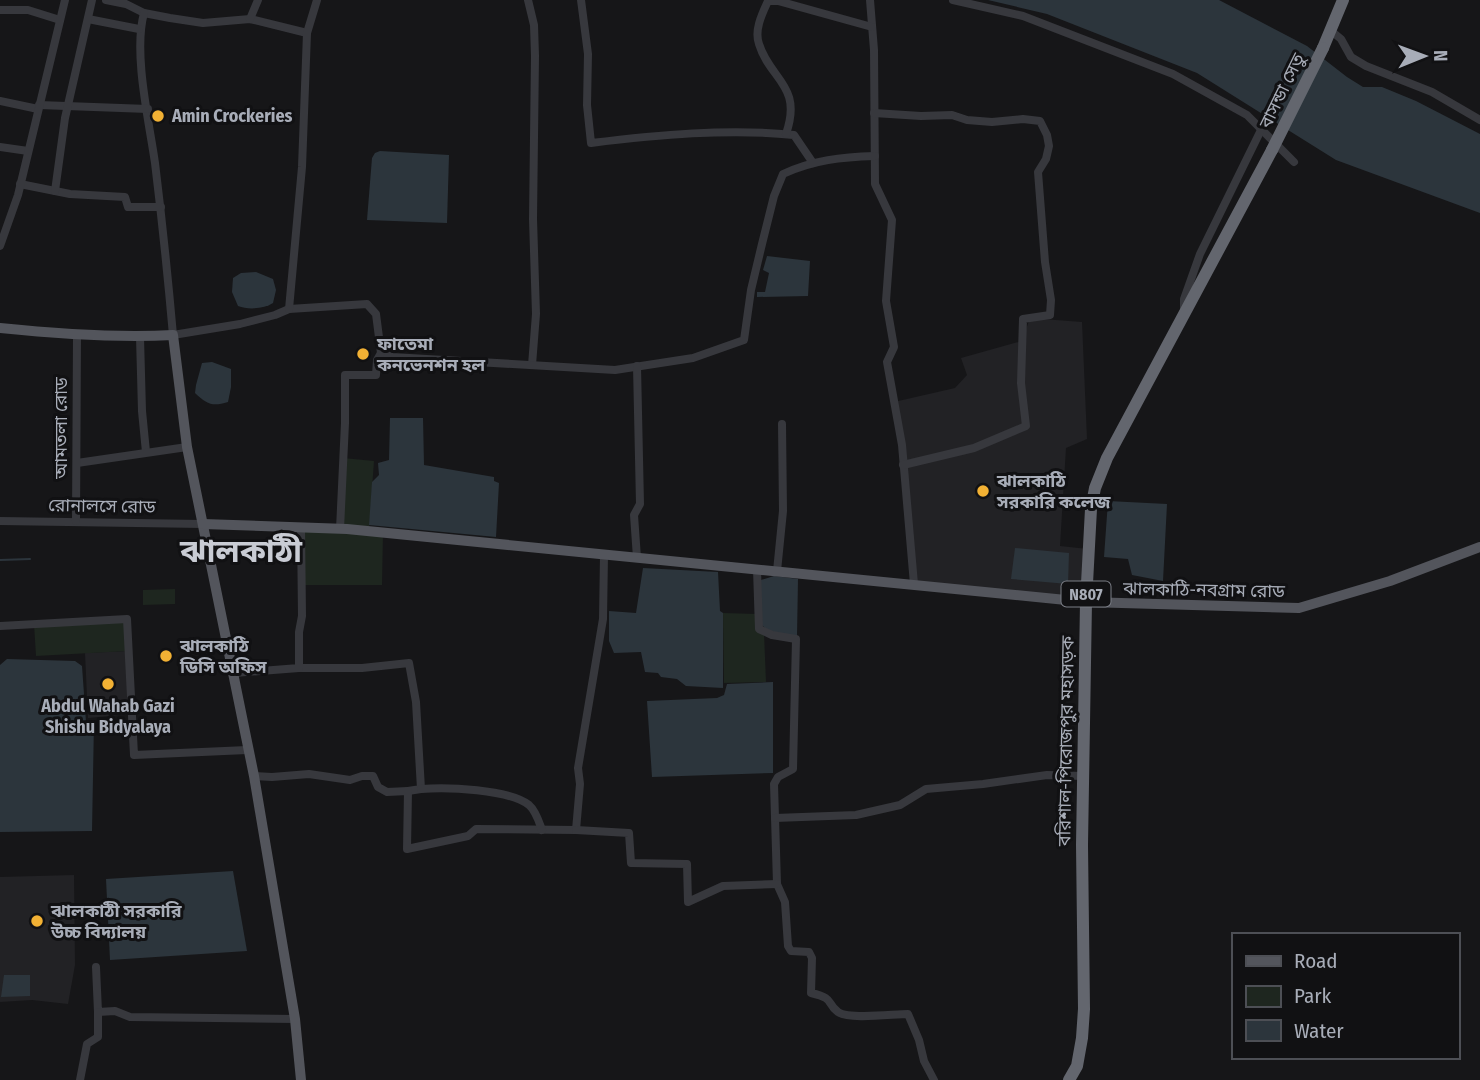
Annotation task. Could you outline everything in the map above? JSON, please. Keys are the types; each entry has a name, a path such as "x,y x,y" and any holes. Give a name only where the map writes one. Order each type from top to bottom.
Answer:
{"highway":[{"name":"N807","path":"1330,30 1343,0"},
{"name":"বাসন্ডা সেতু","path":"1272,150 1330,30"},
{"name":"বরিশাল-পিরোজপুর মহাসড়ক","path":"1069,1080 1077,1066 1083,1017 1086,602 1094,488 1107,458 1272,150"}],"main road":[{"path":"0,328 77,336 173,335 187,447 254,776 295,1019 301,1080"},
{"name":"ঝালকাঠি-নবগ্রাম রোড","path":"203,524 340,529 1086,602 1299,608 1390,581 1480,547"}],"street":[{"path":"0,246 20,184 65,0"},
{"path":"55,191 68,108 92,0"},
{"path":"106,0 126,4 144,13 203,23 250,19 307,33"},
{"path":"250,19 258,0"},
{"path":"289,309 302,167 307,33 317,0"},
{"path":"528,0 534,25 535,56 533,219 536,314 532,365"},
{"path":"581,0 588,54 587,105 591,143 768,132 794,135 813,163"},
{"path":"870,0 876,184 892,220 886,301 894,347 887,362 904,465 914,584"},
{"path":"953,0 1023,16 1173,74 1247,116 1294,162"},
{"path":"786,134 790,96 758,42 758,27 768,1 778,1 872,27"},
{"path":"0,10 28,10 60,20"},
{"path":"144,13 139,29 173,335 240,324 289,309 367,304 376,314 381,353 377,360 376,375 345,375 340,529"},
{"path":"88,19 139,29"},
{"path":"1330,30 1341,39 1351,57 1366,66 1432,92 1480,120"},
{"path":"0,101 38,107 148,109"},
{"path":"874,113 952,115 967,120 992,122 1023,119 1040,121 1049,146 1046,159 1038,172 1045,262 1051,300 1050,315 1023,319 1021,383 1026,426 974,448 904,465"},
{"path":"1183,318 1184,299 1200,254 1261,130"},
{"path":"0,147 28,151"},
{"path":"381,353 391,357 615,370 693,358 744,340 757,267 774,196 783,174 842,156 875,156"},
{"path":"20,184 55,191 125,197 128,207 160,207"},
{"name":"আমতলা রোড","path":"76,521 77,336"},
{"path":"141,337 142,411 146,452"},
{"path":"637,366 640,503 634,515 637,558"},
{"path":"777,571 783,496 782,424"},
{"path":"77,463 187,447"},
{"name":"রোনালসে রোড","path":"0,521 203,524"},
{"path":"299,668 299,632 302,617 301,527"},
{"path":"576,830 580,784 578,768 603,619 604,555"},
{"path":"757,569 758,629 772,635 796,639 793,769 778,778 774,784 777,884 785,902 788,946 791,951 809,952 812,958 811,993 827,997 838,1012 852,1016 908,1014 924,1061 934,1080"},
{"path":"0,626 127,619 134,755 247,750"},
{"path":"234,673 299,668 362,668 409,663 416,702 421,789"},
{"path":"254,776 309,774 350,780 373,776 377,787 387,792 466,789 516,800 530,806 538,817 542,830"},
{"path":"775,818 856,815 900,805 926,789 1046,775 1083,776"},
{"path":"408,791 407,849 468,836 476,829 629,833 631,863 687,864 688,902 723,886 777,884"},
{"path":"80,1080 87,1044 98,1037 96,967"},
{"path":"98,1012 116,1011 130,1017 295,1019"}],"shaded area":[{"name":"ঝালকাঠি সরকারি কলেজ","path":"1030,318 1082,322 1087,439 1066,448 1060,546 1088,549 1086,602 914,584 894,402 955,388 967,375 961,358 1022,341"},
{"name":"Abdul Wahab Gazi Shishu Bidyalaya","path":"127,651 130,714 88,718 85,653"},
{"name":"ঝালকাঠী সরকারি উচ্চ বিদ্যালয়","path":"74,875 75,965 68,1004 32,1000 0,1002 0,877"}],"green space":[{"path":"343,458 374,461 369,531 383,533 382,585 302,585 301,527 339,529"},
{"path":"175,589 175,604 143,605 143,590"},
{"path":"723,613 757,614 764,633 766,682 724,683"},
{"path":"127,619 127,651 36,656 34,624"}],"water":[{"path":"988,0 1219,0 1307,46 1363,87 1382,87 1480,134 1480,213 1336,160 1197,73 1047,14"},
{"path":"380,151 449,155 447,223 367,220 372,158"},
{"path":"767,256 810,261 808,296 757,297 757,292 765,292 769,273 763,270"},
{"path":"256,272 273,279 276,290 273,303 256,308 238,306 232,292 233,278 241,273"},
{"path":"212,362 231,369 228,402 210,404 195,393 202,363"},
{"path":"390,418 423,418 424,465 494,477 494,481 499,483 496,537 369,525 372,482 379,475 378,463 389,460"},
{"path":"1108,501 1167,504 1163,581 1132,575 1128,559 1104,557"},
{"path":"1015,548 1069,553 1068,584 1011,579"},
{"path":"643,568 718,572 720,611 723,613 723,688 686,686 677,679 645,672 641,652 614,653 609,641 609,611 636,613"},
{"path":"774,576 798,579 797,636 768,631 761,624 761,580"},
{"path":"7,659 75,661 82,666 86,722 94,722 92,831 0,832 0,665"},
{"path":"773,682 773,773 652,777 647,701 717,698 724,695 727,684"},
{"path":"233,871 247,951 110,960 106,879"},
{"path":"4,975 30,975 30,996 1,997"}],"waterway":[{"path":"0,560 30,559"}],"place":[{"name":"Amin Crockeries","path":"158,116"},
{"name":"ফাতেমা কনভেনশন হল","path":"363,354"},
{"name":"ঝালকাঠি সরকারি কলেজ","path":"983,491"},
{"name":"ঝালকাঠি ডিসি অফিস","path":"166,656"},
{"name":"Abdul Wahab Gazi Shishu Bidyalaya","path":"108,684"},
{"name":"ঝালকাঠী সরকারি উচ্চ বিদ্যালয়","path":"37,921"}],"district":[{"name":"ঝালকাঠী","path":"241,551"}]}
